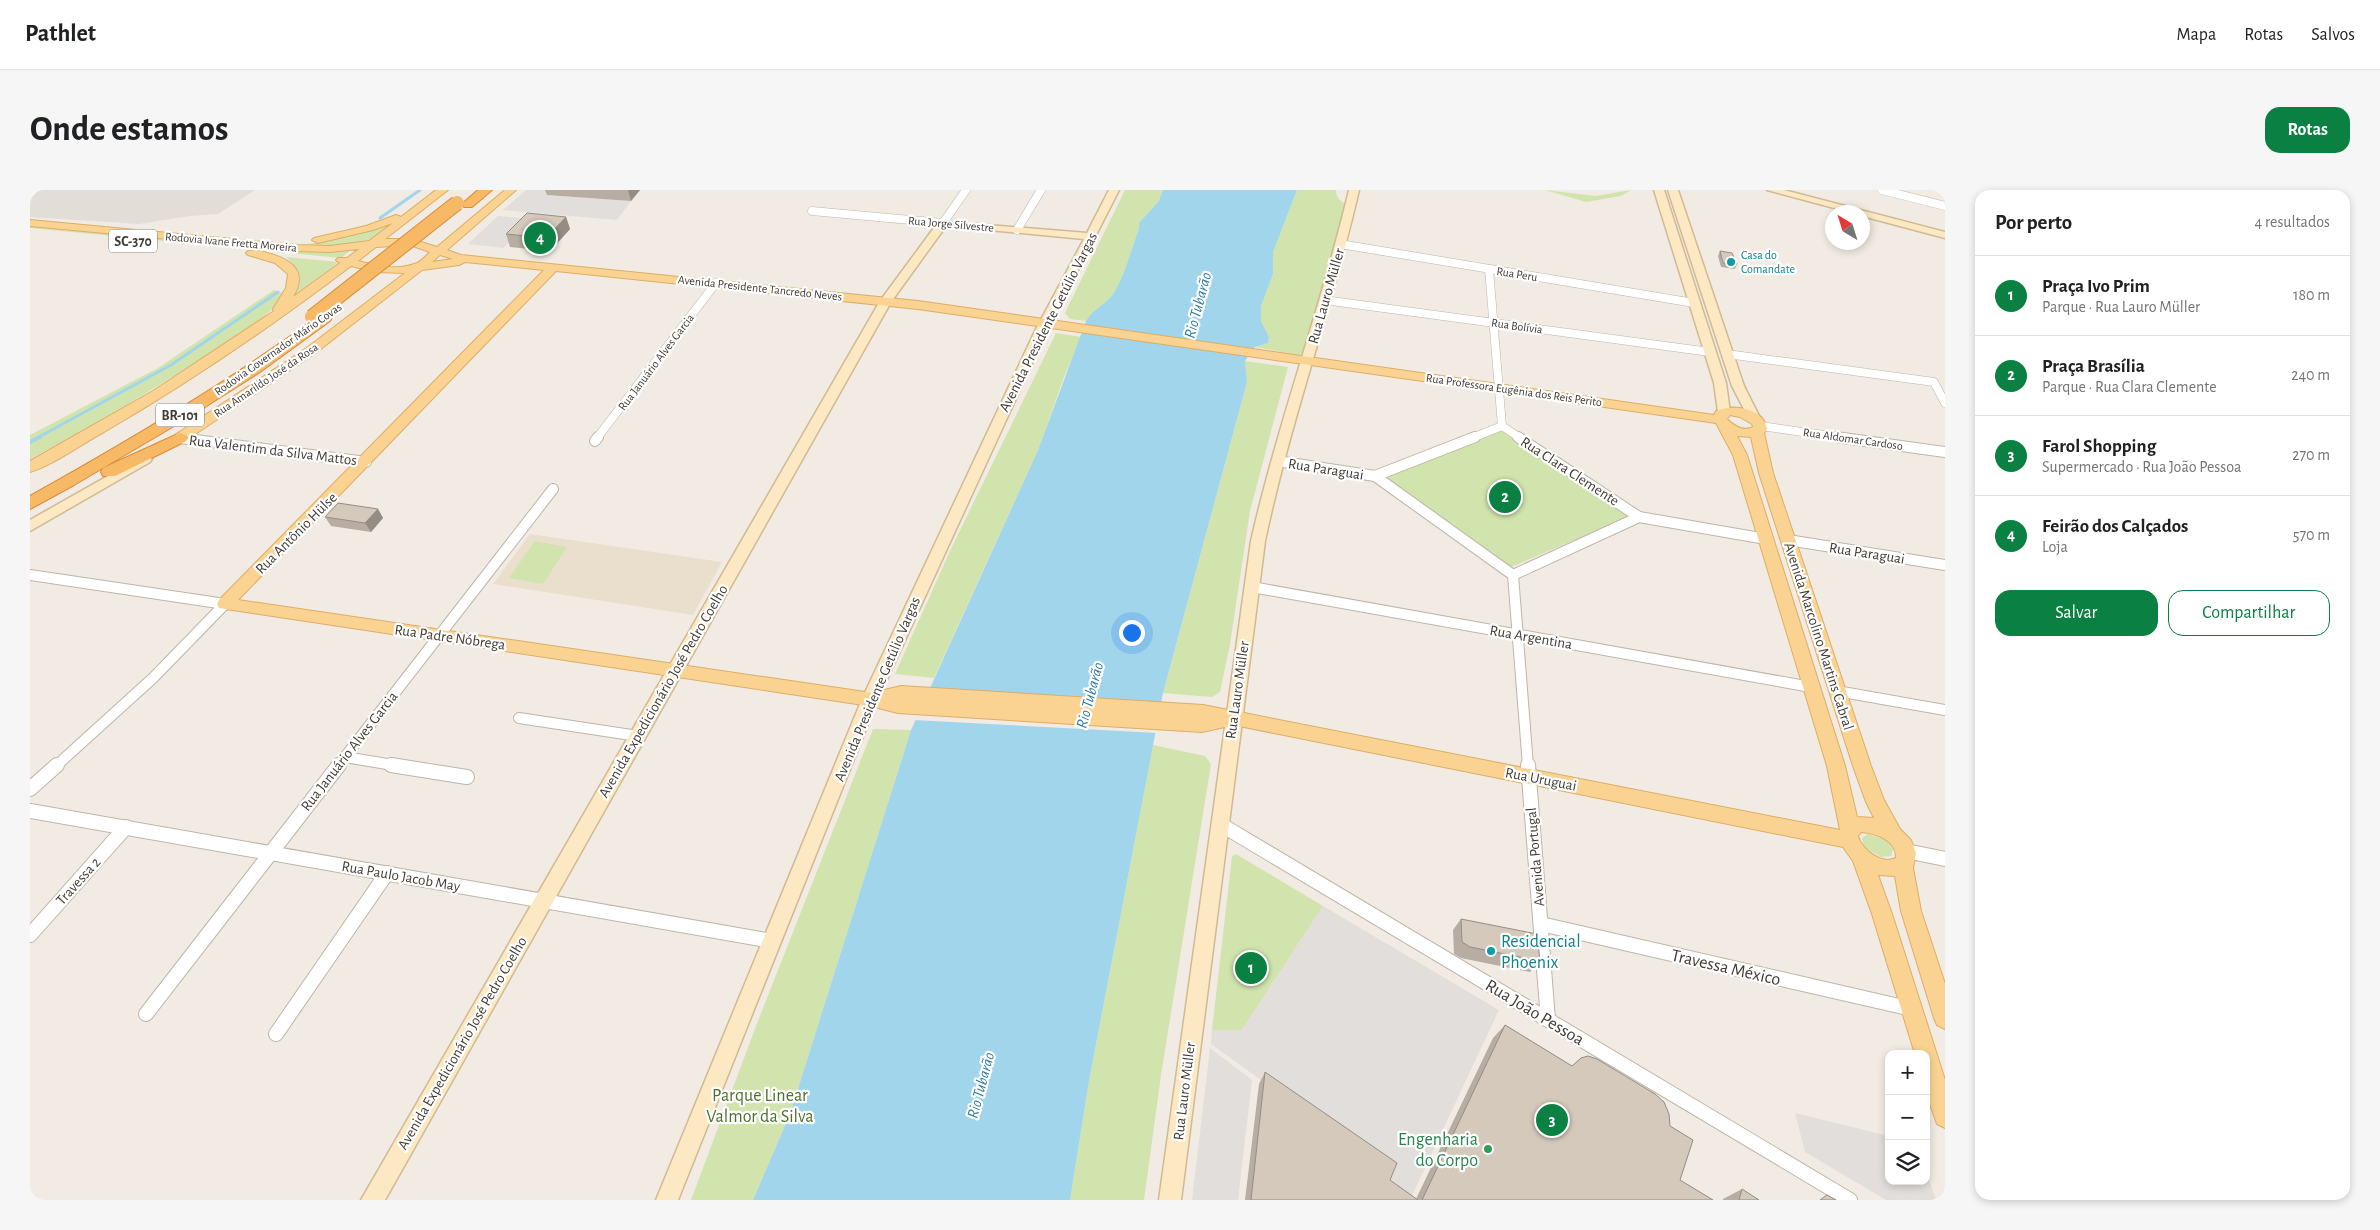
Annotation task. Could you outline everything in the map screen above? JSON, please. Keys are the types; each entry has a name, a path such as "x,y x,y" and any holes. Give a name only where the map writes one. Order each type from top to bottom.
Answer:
{"highway":[{"name":"Rodovia Governador Mário Covas","path":"463,204 473,190"},
{"name":"Rodovia Governador Mário Covas","path":"30,503 196,405 272,356 318,317 463,204 486,190"},
{"name":"Rodovia Governador Mário Covas","path":"30,492 174,408 318,317"},
{"path":"30,510 180,438"}],"main road":[{"path":"30,467 148,399 273,318 443,190"},
{"name":"Rua Amarildo José da Rosa","path":"30,526 180,438 294,362 417,269 511,190"},
{"name":"Avenida Presidente Getúlio Vargas","path":"667,1200 870,699 1052,323 1090,236 1114,190"},
{"name":"Rua Lauro Müller","path":"1170,1200 1262,520 1354,190"},
{"name":"Avenida Marcolino Martins Cabral","path":"1659,190 1720,383 1723,419 1740,455 1840,783 1853,842 1912,1009 1924,1050"},
{"name":"Avenida Marcolino Martins Cabral","path":"1673,190 1738,386 1757,425 1762,460 1868,783 1904,858"},
{"path":"1772,190 1830,205"},
{"path":"260,245 297,244 339,236 382,224 421,206"},
{"path":"1870,215 1945,235"},
{"name":"Rodovia Ivane Fretta Moreira","path":"30,223 260,245 330,249 372,244 415,243 437,252"},
{"name":"Rua Jorge Silvestre","path":"942,223 1090,236"},
{"name":"Avenida Expedicionário José Pedro Coelho","path":"372,1200 886,301 942,223"},
{"name":"Rodovia Ivane Fretta Moreira","path":"30,231 349,261 382,270 417,269"},
{"path":"1673,234 1688,236"},
{"path":"456,236 462,250 474,260"},
{"path":"237,251 272,258 283,263 293,274 292,290 273,318"},
{"name":"Avenida Presidente Tancredo Neves","path":"437,252 474,260 886,301 1288,357"},
{"name":"Avenida Presidente Tancredo Neves","path":"417,269 474,260"},
{"name":"Rua Antônio Hülse","path":"225,604 554,268"},
{"name":"Rua Professora Eugênia dos Reis Perito","path":"1288,357 1723,419"},
{"path":"1734,411 1757,425 1742,433 1723,419 1734,411"},
{"name":"Rua Padre Nóbrega","path":"225,604 870,699 899,699 1202,718 1234,718"},
{"name":"Rua Uruguai","path":"1234,718 1853,842"},
{"path":"1893,835 1868,824 1860,824 1853,842 1879,866 1896,868 1904,858"},
{"path":"1904,858 1910,911 1945,1018"},
{"name":"Avenida Marcolino Martins Cabral","path":"1930,1067 1943,1107"}],"street":[{"name":"Avenida Expedicionário José Pedro Coelho","path":"942,223 966,190"},
{"path":"1017,230 1041,190"},
{"path":"1882,190 1945,206"},
{"name":"Rua Jorge Silvestre","path":"812,211 942,223"},
{"name":"Rua Peru","path":"1340,244 1694,303"},
{"path":"1375,476 1502,426 1489,269"},
{"name":"Rua Januário Alves Garcia","path":"595,441 716,283"},
{"name":"Rua Bolívia","path":"1324,300 1710,352"},
{"path":"1727,354 1934,382 1945,402"},
{"name":"Rua Aldomar Cardoso","path":"1757,425 1945,452"},
{"name":"Rua Clara Clemente","path":"1502,426 1640,517"},
{"name":"Rua Valentim da Silva Mattos","path":"180,438 366,462"},
{"name":"Rua Paraguai","path":"1277,461 1375,476"},
{"path":"1375,476 1513,575 1640,517 1766,539"},
{"name":"Rua Januário Alves Garcia","path":"146,1014 553,489"},
{"name":"Rua Paraguai","path":"1788,540 1945,565"},
{"name":"Rua Padre Nóbrega","path":"30,575 225,604"},
{"name":"Avenida Portugal","path":"1513,575 1548,1020"},
{"name":"Rua Argentina","path":"1252,587 1811,686"},
{"name":"Rua Antônio Hülse","path":"30,789 153,678 225,604"},
{"path":"1837,691 1945,710"},
{"path":"519,718 638,736"},
{"path":"345,757 467,777"},
{"name":"Rua Paulo Jacob May","path":"30,811 772,941"},
{"name":"Rua João Pessoa","path":"1220,824 1850,1200"},
{"name":"Travessa 2","path":"30,935 126,827"},
{"path":"1904,858 1945,859"},
{"path":"276,1034 387,873"},
{"name":"Travessa México","path":"1541,924 1912,1009"}],"shaded area":[{"path":"30,190 255,190 218,214 190,216 139,224 30,217"},
{"path":"526,190 552,190 547,195 631,201 617,220 503,210"},
{"path":"498,216 532,219 503,248 468,244"},
{"path":"530,534 722,562 693,615 493,584"},
{"path":"1323,906 1499,1010 1410,1200 1386,1192 1391,1174 1211,1044 1212,1030 1242,1030"},
{"path":"1210,1048 1252,1080 1238,1200 1192,1200"},
{"path":"1795,1113 1885,1135 1885,1185 1930,1185 1930,1182 1936,1200 1886,1200 1805,1152"}],"green space":[{"path":"1125,190 1163,190 1159,201 1139,223 1139,229 1119,284 1112,295 1086,321 1070,319 1065,313"},
{"path":"1297,190 1336,190 1338,198 1345,204 1337,243 1303,353 1299,355 1255,347 1268,343 1269,337 1261,321 1261,306 1273,274 1273,252"},
{"path":"1545,190 1596,196 1631,190 1621,196 1586,202"},
{"path":"399,219 370,241 346,246 304,245 337,238"},
{"path":"30,226 296,251 353,248 341,258 30,228"},
{"path":"286,257 339,262 296,294 300,283 299,274"},
{"path":"274,290 284,294 269,312 249,328 120,409 30,459 30,435 158,368"},
{"path":"1056,333 1081,337 1064,377 1038,450 934,678 895,674 950,551"},
{"path":"1245,361 1288,367 1250,511 1230,644 1220,692 1212,697 1163,693 1247,382"},
{"path":"1501,430 1630,516 1509,568 1383,478"},
{"path":"535,541 567,547 543,584 509,578"},
{"name":"Parque Linear Valmor da Silva","path":"873,729 911,730 790,1114 753,1200 691,1200 756,1026"},
{"path":"1153,745 1205,756 1211,764 1161,1075 1144,1200 1070,1200 1089,1081"},
{"path":"1868,834 1886,840 1893,849 1891,856 1881,857 1864,847 1862,838"},
{"path":"1236,854 1323,906 1242,1030 1212,1030 1232,856"}],"water":[{"name":"Rio Tubarão","path":"1163,190 1297,190 1273,252 1273,274 1261,306 1261,321 1269,337 1268,343 1255,347 1245,361 1247,382 1163,693 1089,1081 1070,1200 753,1200 790,1114 911,730 1038,450 1086,321 1115,291 1139,229 1139,223 1159,201"}],"pier":[{"path":"925,691 1163,706 1158,733 913,720"}],"building":[{"path":"527,213 566,217 546,238 506,234"},
{"path":"1720,251 1732,253 1737,264 1723,263"},
{"path":"338,503 378,509 365,523 325,517"},
{"path":"1461,919 1537,934 1540,961 1470,947 1462,942"},
{"path":"1505,1025 1572,1066 1581,1058 1588,1056 1597,1059 1655,1094 1664,1102 1669,1114 1670,1126 1693,1140 1680,1180 1713,1200 1422,1200"},
{"path":"1265,1072 1397,1163 1390,1180 1418,1200 1251,1200"},
{"path":"1742,1189 1759,1200 1739,1200"},
{"path":"1827,1195 1836,1200 1820,1200"}],"waterway":[{"path":"380,218 420,190"},
{"path":"37,438 171,365 278,292"},
{"path":"30,442 40,437"}],"place":[{"name":"Feirão dos Calçados","path":"540,238"},
{"name":"Casa do Comandate","path":"1731,262"},
{"name":"Praça Brasília","path":"1505,497"},
{"name":"Residencial Phoenix","path":"1491,951"},
{"name":"Praça Ivo Prim","path":"1251,968"},
{"name":"Farol Shopping","path":"1552,1120"},
{"name":"Engenharia do Corpo","path":"1488,1149"}]}
